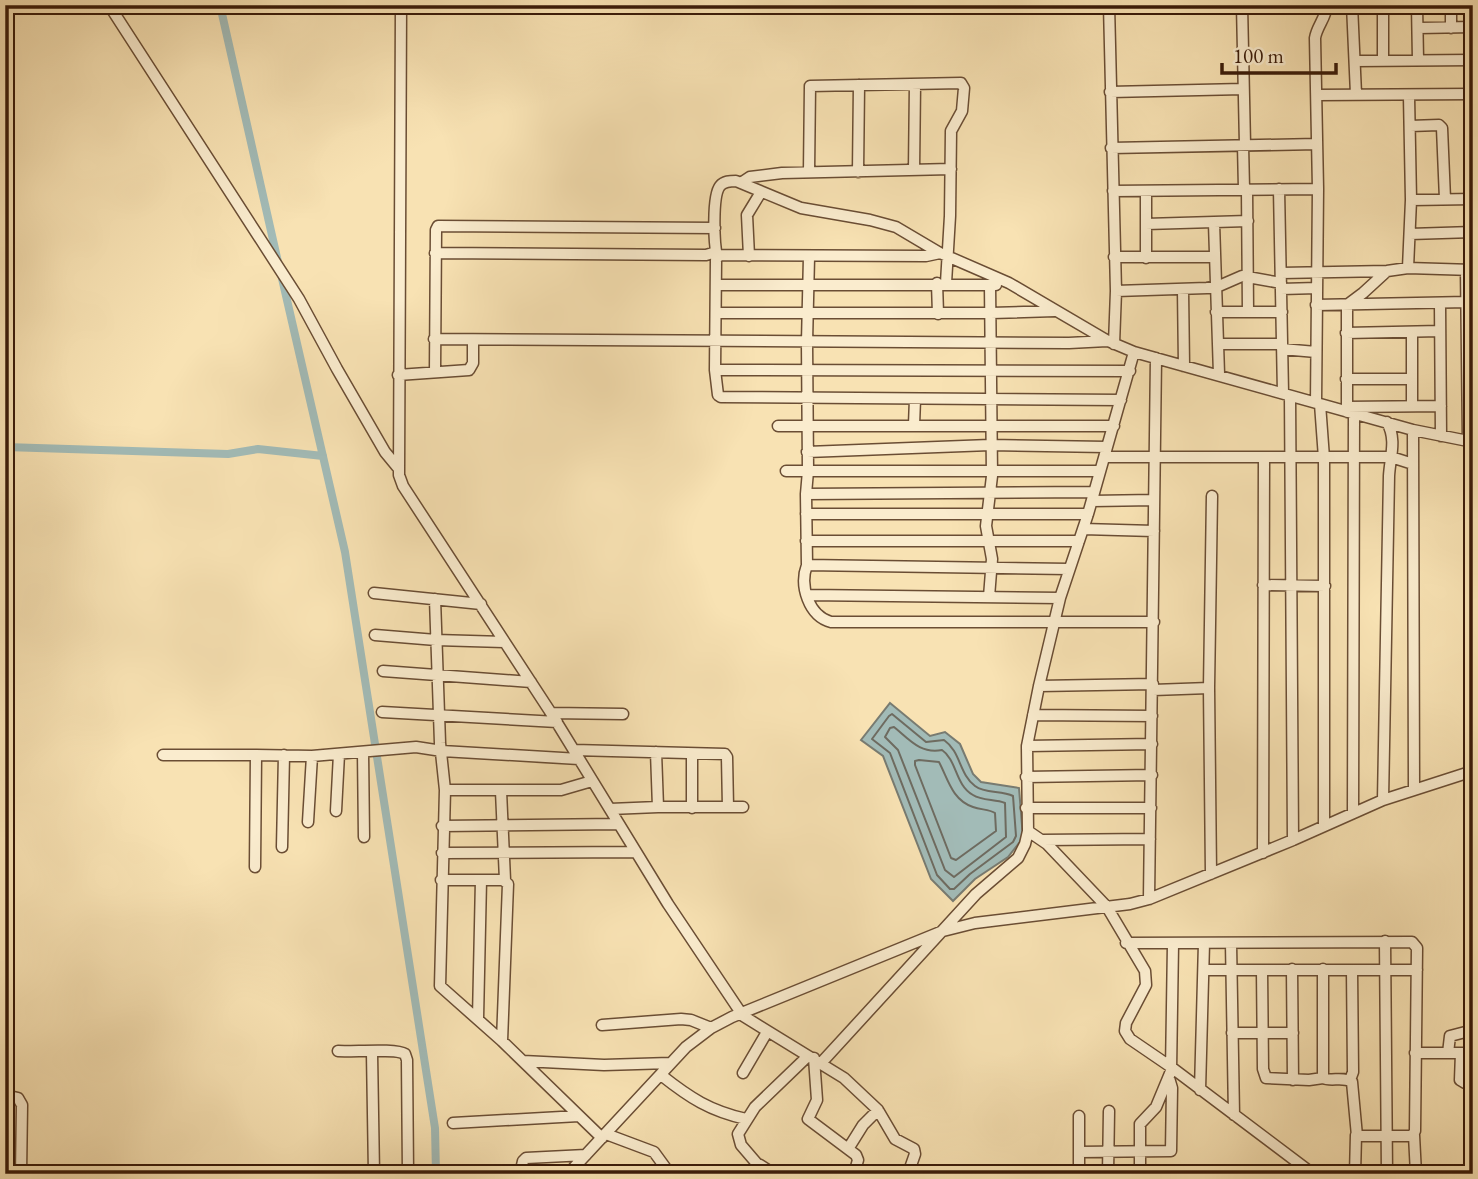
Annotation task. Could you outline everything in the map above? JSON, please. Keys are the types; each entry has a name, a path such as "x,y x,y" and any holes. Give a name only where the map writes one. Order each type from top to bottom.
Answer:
{"street":[{"path":"108,5 299,299 385,452 398,469"},
{"path":"401,5 398,469 403,486 554,717 635,852 741,1013 767,1032 844,1078 878,1110 895,1139 914,1149 915,1154 908,1174"},
{"path":"1111,342 1116,291 1109,6 1134,5"},
{"path":"1242,5 1248,312"},
{"path":"1324,826 1324,458 1316,352 1318,189 1315,38 1326,15 1327,5"},
{"path":"1352,5 1356,94"},
{"path":"1383,5 1383,60"},
{"path":"1417,5 1418,60"},
{"path":"1451,5 1451,28"},
{"path":"1418,28 1473,27"},
{"path":"1355,61 1473,60"},
{"path":"809,172 810,86 955,81 963,85 962,111 951,131 951,169 938,314"},
{"path":"914,170 915,84"},
{"path":"858,172 859,85"},
{"path":"1110,92 1243,89"},
{"path":"1317,95 1473,94"},
{"path":"1408,268 1411,200 1409,96"},
{"path":"1410,125 1436,125 1442,128 1445,199"},
{"path":"1111,148 1317,144"},
{"path":"741,183 750,177 763,175 951,169"},
{"path":"1121,400 721,397 716,391 715,370 715,228 716,197 720,186 730,181 741,183 801,208 889,225 943,254 1009,283 1111,342 1134,352 1413,430 1470,441 1467,302 1469,270 1408,268 1387,271 1318,271 1281,282"},
{"path":"1279,189 1282,346 1290,458 1293,585 1293,840"},
{"path":"1113,191 1318,189"},
{"path":"1146,191 1146,258"},
{"path":"749,256 747,215 761,192"},
{"path":"1411,200 1473,199"},
{"path":"1146,224 1248,222"},
{"path":"1214,223 1219,374"},
{"path":"435,372 435,253 436,230 440,226 715,228"},
{"path":"1409,234 1473,232"},
{"path":"435,253 808,257 943,254"},
{"path":"808,257 807,565 804,582 819,618 831,622 1154,622"},
{"path":"1114,257 1215,257"},
{"path":"1347,305 1387,271"},
{"path":"1116,291 1216,287 1232,279 1248,276 1317,288"},
{"path":"716,285 1009,283"},
{"path":"989,285 991,471 987,515 988,541 992,553 989,597"},
{"path":"1183,290 1184,366"},
{"path":"1316,306 1467,302"},
{"path":"1440,304 1441,436"},
{"path":"1347,305 1346,379 1353,457 1353,813"},
{"path":"716,313 938,314 1055,311"},
{"path":"1216,312 1282,312"},
{"path":"1346,333 1440,331"},
{"path":"1412,333 1412,405"},
{"path":"435,339 1111,342"},
{"path":"398,375 471,369 473,340"},
{"path":"1217,344 1282,346 1316,352"},
{"path":"775,1174 756,1170 739,1141 738,1134 746,1119 771,1091 815,1059 943,931 982,888 1018,858 1025,845 1028,831 1027,746 1039,686 1060,598 1088,514 1134,352"},
{"path":"1149,899 1156,358"},
{"path":"715,370 1130,372"},
{"path":"1346,379 1412,379"},
{"path":"914,425 915,399"},
{"path":"1349,411 1441,405"},
{"path":"1383,800 1389,476 1393,440 1387,422"},
{"path":"778,426 1114,426"},
{"path":"1413,430 1414,790"},
{"path":"807,452 990,445 1156,457 1391,457 1413,464"},
{"path":"1263,853 1264,457"},
{"path":"786,471 1100,471"},
{"path":"806,494 990,492 1154,500"},
{"path":"1211,874 1209,688 1212,496"},
{"path":"806,514 1088,514"},
{"path":"1083,529 1154,531"},
{"path":"806,541 1079,541"},
{"path":"807,565 1069,569"},
{"path":"1263,585 1325,586"},
{"path":"374,593 481,604"},
{"path":"808,595 1060,598"},
{"path":"435,598 439,716 445,790 440,986 478,1018 579,1116 604,1136 654,1152 670,1174"},
{"path":"375,635 504,642"},
{"path":"383,671 531,682"},
{"path":"1039,686 1209,688"},
{"path":"382,712 439,716 554,717 622,714"},
{"path":"1033,715 1152,716"},
{"path":"1027,746 1152,744"},
{"path":"163,755 312,756 416,747 442,751 576,755 656,752 727,756 728,807"},
{"path":"364,837 369,751"},
{"path":"656,752 659,807"},
{"path":"336,811 339,754"},
{"path":"692,754 692,808"},
{"path":"255,867 256,755"},
{"path":"282,847 284,755"},
{"path":"308,822 312,756"},
{"path":"568,1174 686,1047 711,1028 741,1013 943,931 975,923 1107,907 1149,899 1383,800 1473,771"},
{"path":"1026,777 1152,775"},
{"path":"445,790 561,790 592,781"},
{"path":"501,791 502,853 508,887 502,1041"},
{"path":"610,809 743,807"},
{"path":"1026,808 1150,808"},
{"path":"442,826 618,824"},
{"path":"1028,831 1042,840 1107,907 1145,971 1147,981 1126,1023 1125,1031 1130,1039 1170,1073 1200,1090 1312,1174"},
{"path":"1042,840 1150,839"},
{"path":"442,853 635,852"},
{"path":"441,880 505,880"},
{"path":"478,1018 481,880"},
{"path":"1385,941 1387,1174"},
{"path":"1126,943 1410,941 1415,944 1413,1135 1416,1174"},
{"path":"1200,1090 1204,943"},
{"path":"1231,943 1234,1115"},
{"path":"1079,1153 1168,1152 1172,1149 1170,1073 1173,944"},
{"path":"1292,969 1293,1080"},
{"path":"1322,1078 1323,969"},
{"path":"1204,970 1416,970"},
{"path":"1262,970 1263,1069 1266,1079 1350,1080"},
{"path":"1350,1080 1353,1072 1352,970"},
{"path":"602,1025 681,1019 711,1028"},
{"path":"1448,1053 1450,1036 1473,1030"},
{"path":"743,1073 767,1032"},
{"path":"1232,1033 1293,1033"},
{"path":"338,1051 395,1050 405,1054 408,1060 408,1174"},
{"path":"372,1052 374,1174"},
{"path":"1415,1053 1467,1053 1460,1080 1473,1083"},
{"path":"815,1059 817,1100 807,1119 858,1159 854,1174"},
{"path":"523,1061 604,1065 670,1063"},
{"path":"1140,1174 1140,1124 1153,1111 1170,1073"},
{"path":"661,1075 686,1094 719,1113 746,1119"},
{"path":"1350,1080 1353,1084 1356,1135 1355,1174"},
{"path":"5,1095 18,1098 22,1105 21,1174"},
{"path":"848,1149 859,1131 878,1110"},
{"path":"1108,1174 1109,1111"},
{"path":"453,1123 579,1116"},
{"path":"1079,1116 1079,1174"},
{"path":"1356,1135 1413,1135"},
{"path":"520,1174 526,1158 586,1156"}],"water":[{"path":"890,703 930,736 945,732 960,744 973,774 981,782 1019,788 1023,838 1008,857 975,879 953,901 931,879 883,756 861,740"}],"waterway":[{"path":"220,5 278,262"},
{"path":"281,274 345,552 435,1128 436,1174"},
{"path":"5,447 228,454 258,449 323,456"}]}
